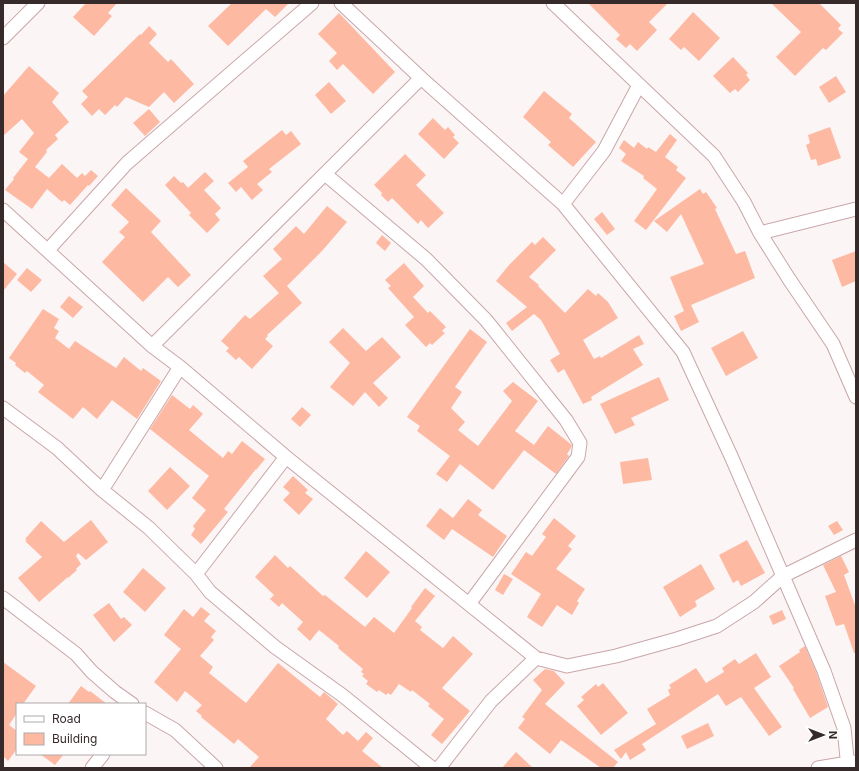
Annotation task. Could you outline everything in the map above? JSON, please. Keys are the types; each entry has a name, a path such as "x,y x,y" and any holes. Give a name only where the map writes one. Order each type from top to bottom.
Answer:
{"street":[{"path":"3,38 38,3"},
{"path":"48,250 127,162 312,3"},
{"path":"341,3 421,78 563,204 683,352 731,456 824,671 844,728 850,765 818,768"},
{"path":"553,3 714,156 744,202 760,233 789,279 833,344 856,396"},
{"path":"152,346 421,78"},
{"path":"563,204 604,151 639,85"},
{"path":"325,174 426,260 486,320 566,420 580,443 578,457 469,604"},
{"path":"760,233 856,209"},
{"path":"3,210 152,346 180,367 286,457 536,658 568,666 616,656 717,626 754,602 783,576 856,540"},
{"path":"102,490 180,367"},
{"path":"3,408 57,448 102,490 149,528 196,574 210,592 275,647 342,695 432,768"},
{"path":"196,574 286,457"},
{"path":"3,598 76,654 92,672 131,703"},
{"path":"439,768 491,702 536,658"},
{"path":"146,714 175,730 216,768"},
{"path":"92,768 102,755"}],"building":[{"path":"86,3 117,3 108,13 112,16 94,36 73,17"},
{"path":"232,3 289,3 275,17 266,9 228,46 208,26"},
{"path":"588,3 668,3 649,22 657,30 637,51 630,44 626,48 616,39 620,35"},
{"path":"771,3 819,3 841,25 838,29 843,33 826,50 823,48 795,76 776,57 801,32"},
{"path":"693,12 720,38 699,61 684,47 681,50 669,39"},
{"path":"339,13 395,72 373,94 343,64 337,70 329,61 337,53 318,34"},
{"path":"149,26 157,34 149,43 168,62 171,59 194,84 174,103 164,92 149,107 126,97 117,107 115,105 105,115 99,109 92,116 81,104 88,97 82,91"},
{"path":"733,57 748,73 746,75 750,80 738,92 735,89 730,93 713,76"},
{"path":"29,66 59,93 52,102 69,122 55,135 58,139 46,150 47,152 35,167 49,178 62,164 77,178 82,173 85,176 91,170 98,176 70,205 64,200 62,202 47,189 32,209 5,190 28,159 19,152 34,133 22,119 3,136 3,96"},
{"path":"836,76 846,92 829,103 819,87"},
{"path":"329,82 346,101 331,114 315,95"},
{"path":"544,91 572,114 569,118 596,142 573,167 548,145 551,142 523,117"},
{"path":"149,109 160,122 145,136 133,123"},
{"path":"433,118 445,130 448,127 455,135 453,137 459,143 444,159 418,134"},
{"path":"830,127 841,158 818,166 816,159 811,160 806,145 810,143 808,135"},
{"path":"282,130 286,135 291,131 301,144 269,169 272,172 257,184 263,190 252,200 241,187 236,192 228,183 248,167 243,161"},
{"path":"670,134 677,140 665,157 678,167 676,170 686,178 646,230 634,221 657,189 643,178 644,176 621,161 626,154 619,148 624,140 634,148 638,142 647,149 648,147 656,152"},
{"path":"405,154 426,175 416,185 444,213 428,228 421,220 418,224 392,198 388,202 374,185"},
{"path":"205,172 214,181 204,190 221,208 215,214 220,220 207,233 189,215 191,213 165,185 174,176 181,183 183,182 188,188"},
{"path":"126,188 161,221 151,232 191,275 178,287 168,277 143,302 102,262 125,237 119,232 129,222 111,205"},
{"path":"700,189 703,194 706,192 717,208 715,209 736,254 745,251 755,278 691,305 699,322 681,331 674,316 684,311 670,277 704,264 681,214 667,232 654,221"},
{"path":"327,206 347,222 322,251 287,286 302,303 267,335 268,336 265,339 273,346 252,369 239,357 236,360 226,351 229,348 221,341 245,315 250,319 279,293 263,276 282,259 273,249 296,226 304,234"},
{"path":"602,212 615,229 607,235 594,219"},
{"path":"382,235 391,243 385,251 376,243"},
{"path":"543,237 556,250 529,277 539,285 538,286 565,313 588,289 596,296 598,293 608,302 618,318 583,340 594,359 600,356 601,358 639,335 644,344 633,349 643,365 591,397 592,400 583,404 564,369 558,373 550,360 560,354 541,320 534,314 512,331 506,323 527,307 496,281 509,265 532,242 535,245"},
{"path":"856,251 856,281 842,287 832,260"},
{"path":"3,262 17,274 3,291"},
{"path":"404,263 424,286 413,297 428,313 430,311 446,327 442,331 445,333 432,345 430,343 426,347 405,325 414,317 388,288 391,286 385,280"},
{"path":"27,268 42,280 31,292 17,280"},
{"path":"69,296 83,307 73,318 60,307"},
{"path":"43,309 59,319 54,328 59,331 55,338 69,349 75,341 116,368 124,357 141,371 143,368 161,381 137,419 112,400 97,419 83,407 73,419 38,392 44,385 27,371 25,373 9,358"},
{"path":"343,328 366,351 382,337 401,357 373,383 388,398 379,407 365,392 353,406 330,387 350,363 329,342"},
{"path":"470,329 487,342 455,387 462,392 451,408 465,422 458,430 478,446 512,401 503,391 513,382 538,401 515,431 534,445 548,426 572,445 567,454 569,456 556,474 524,450 493,490 460,464 447,482 436,474 450,456 417,431 420,426 407,417"},
{"path":"743,331 758,358 726,376 711,348"},
{"path":"659,377 669,400 631,418 635,425 615,434 600,404"},
{"path":"172,395 190,409 193,405 203,414 189,430 223,458 228,451 232,454 242,441 265,459 224,509 228,512 201,544 191,535 195,529 193,526 206,510 192,498 209,476 150,429"},
{"path":"302,407 311,415 300,427 291,419"},
{"path":"648,458 652,480 623,484 620,462"},
{"path":"170,467 190,486 167,510 148,491"},
{"path":"293,476 308,490 305,493 313,499 299,515 283,500 290,493 283,487"},
{"path":"468,499 482,510 478,515 507,536 493,557 452,529 444,540 426,526 440,508 453,518"},
{"path":"554,518 576,536 568,546 572,549 556,569 585,589 577,601 579,603 572,615 557,605 542,627 527,617 541,594 511,574 526,552 532,556 546,537 542,534"},
{"path":"91,520 108,542 86,560 78,553 76,556 81,564 76,569 77,570 39,602 18,578 42,557 25,541 27,540 25,539 41,521 64,542"},
{"path":"837,521 843,530 834,535 828,526"},
{"path":"747,540 765,573 741,586 738,580 733,583 719,555"},
{"path":"366,551 390,572 367,598 344,578"},
{"path":"275,555 288,568 290,566 323,596 325,595 365,627 374,617 394,633 425,588 435,596 415,621 422,627 420,630 443,648 453,636 473,654 442,688 470,711 442,744 431,735 444,719 428,706 430,704 412,690 411,692 399,684 391,695 388,693 386,695 379,690 377,692 366,684 368,681 362,676 364,674 361,672 363,669 338,648 339,646 319,630 310,641 297,629 303,622 282,603 279,607 270,599 274,595 255,577"},
{"path":"841,556 849,572 844,575 856,608 856,653 854,653 844,624 836,626 825,596 836,592 823,565"},
{"path":"701,564 715,589 695,601 697,606 680,617 663,587"},
{"path":"143,568 166,588 145,612 123,592"},
{"path":"504,574 513,579 503,595 495,590"},
{"path":"109,603 121,619 124,617 132,625 114,642 93,615"},
{"path":"201,607 210,614 204,621 216,631 211,637 214,640 200,656 213,667 209,673 246,703 278,663 320,697 324,692 338,704 326,719 343,735 347,731 358,741 366,732 373,738 362,751 383,768 249,768 259,757 238,739 234,744 201,717 202,716 196,711 202,705 185,691 177,702 154,682 181,649 164,635 184,609 193,617"},
{"path":"782,610 786,619 773,625 769,616"},
{"path":"805,646 817,674 828,707 810,718 793,689 794,688 779,666 800,652 799,650"},
{"path":"756,653 771,677 754,688 782,727 769,736 741,697 726,706 718,694 642,744 646,750 630,760 626,752 621,759 614,750 656,724 647,709 670,695 668,690 671,688 669,685 696,668 706,683 724,672 722,668 735,659 739,664"},
{"path":"3,662 36,686 24,703 16,703 16,714 9,725 16,730 16,750 8,761 3,756"},
{"path":"545,669 554,671 565,683 545,704 618,762 613,768 601,768 561,740 550,754 518,728 525,719 522,717 542,690 533,680"},
{"path":"603,683 628,713 601,735 577,706 584,700 581,697 596,684 598,687"},
{"path":"81,686 106,703 69,703"},
{"path":"708,723 714,736 687,749 681,736"},
{"path":"516,752 533,768 502,768"},
{"path":"41,755 63,755 55,765"}]}
